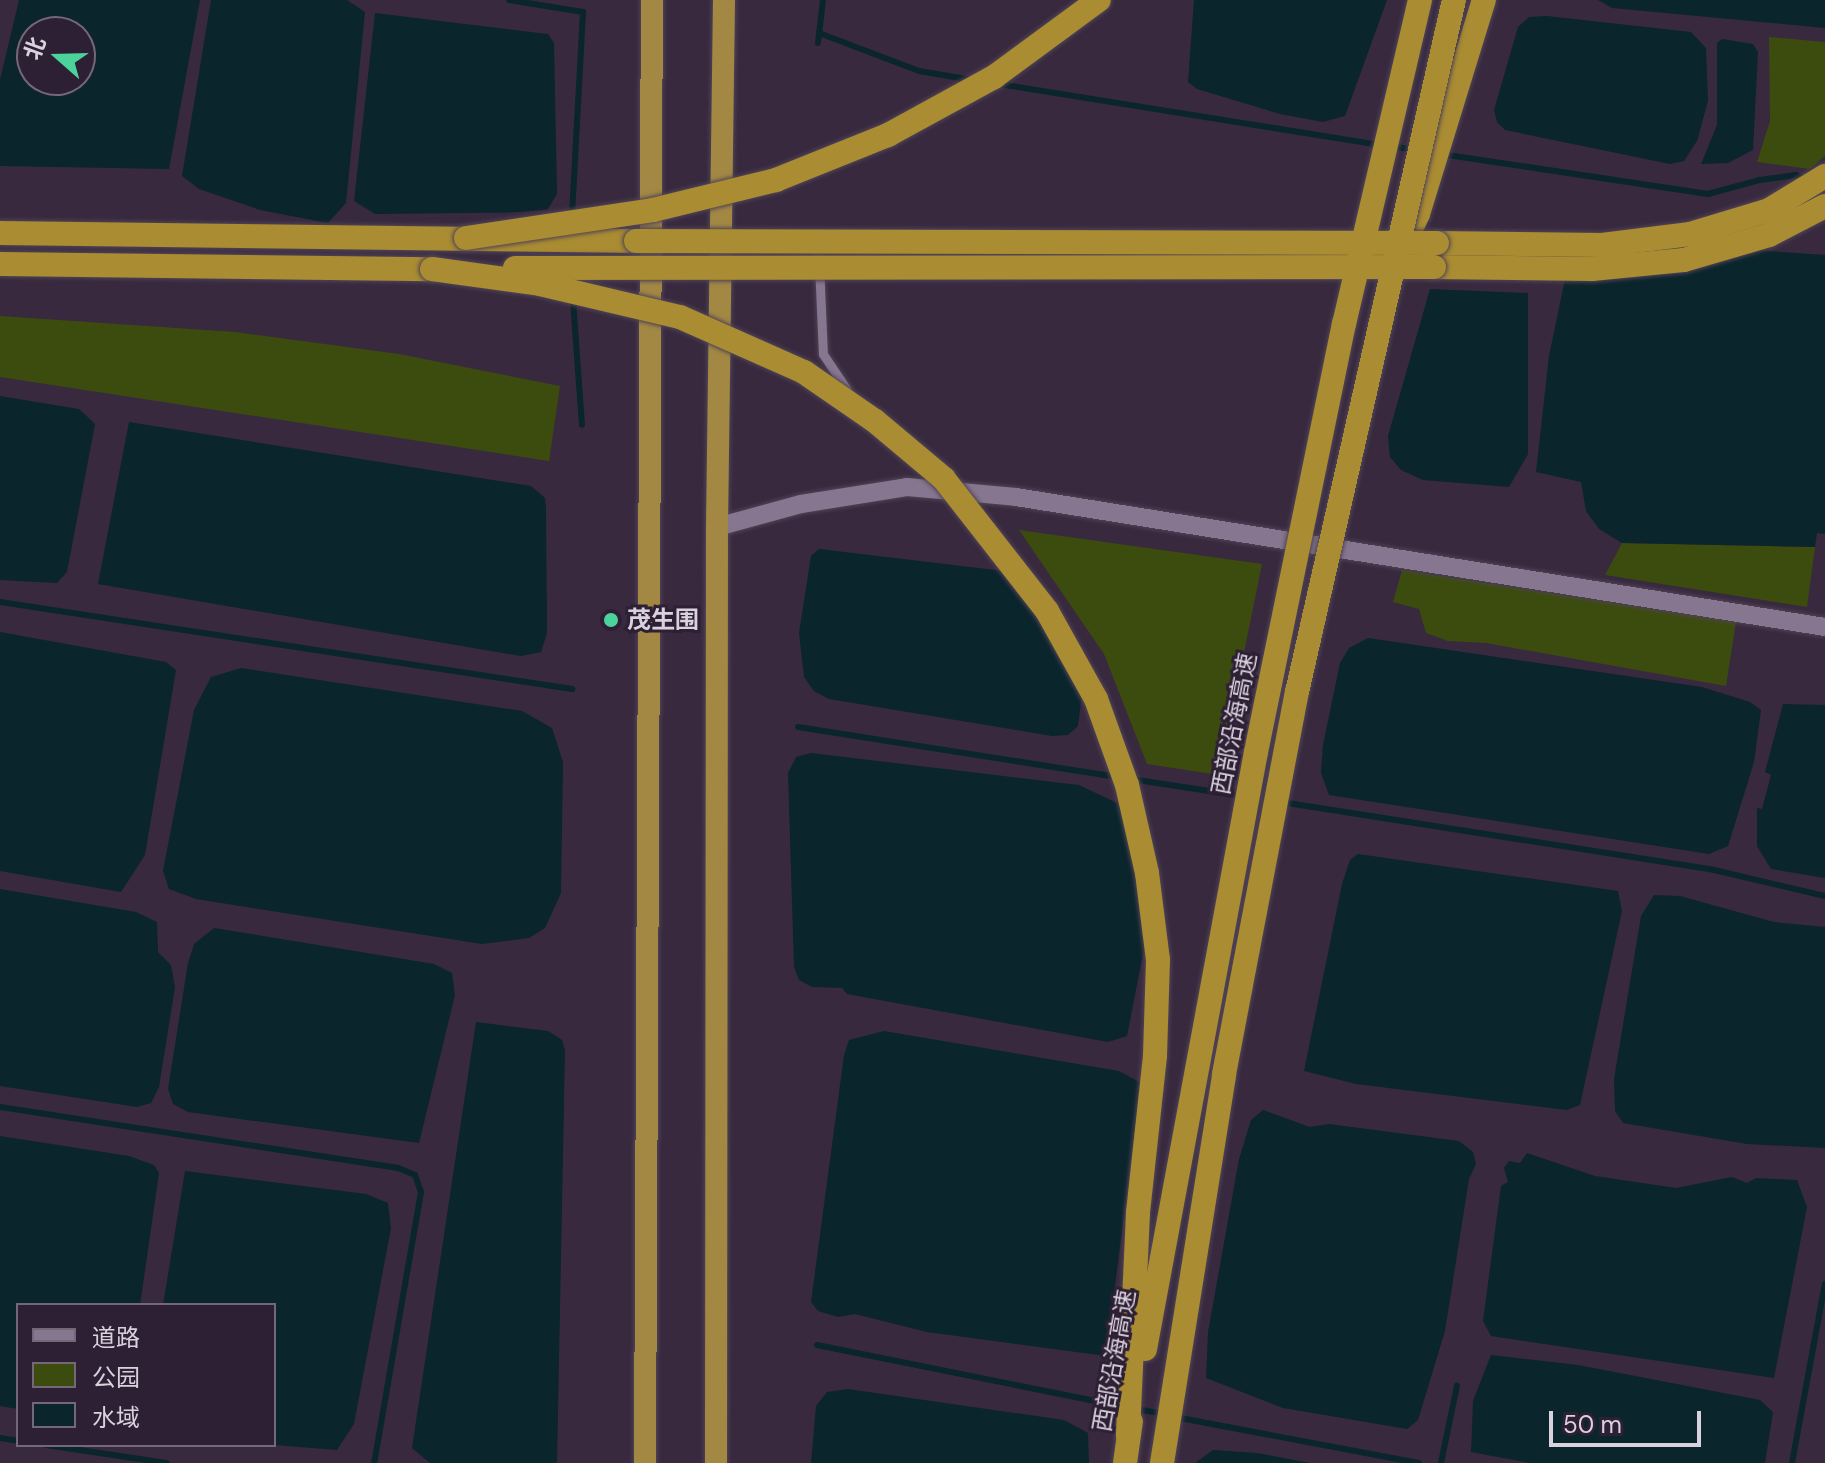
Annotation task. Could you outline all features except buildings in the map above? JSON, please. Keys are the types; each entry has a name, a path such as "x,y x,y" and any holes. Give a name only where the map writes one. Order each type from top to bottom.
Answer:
{"highway":[{"path":"645,1463 652,0"},
{"path":"716,1463 717,527 724,0"},
{"path":"466,238 653,210 776,180 888,135 981,84 1099,0"},
{"name":"西部沿海高速","path":"1125,1463 1256,752 1344,324 1420,0"},
{"path":"1162,1463 1224,1074 1297,692 1397,240 1454,0"},
{"path":"1397,240 1410,231 1418,214 1484,0"},
{"path":"0,233 1602,245 1731,224 1769,210 1825,176"},
{"path":"0,264 432,269 1592,269 1728,250 1825,206"},
{"path":"432,269 540,284 680,317 804,372 875,421 944,479 1047,611 1096,699 1127,785 1147,873 1158,960 1155,1056 1138,1213 1128,1436"}],"street":[{"path":"717,527 855,494 907,487 969,493 1825,627"}],"lane":[{"path":"818,241 818,330 832,373 969,493"}],"green space":[{"path":"1769,37 1825,42 1825,156 1810,169 1757,162 1770,121"},
{"path":"0,316 235,332 399,354 560,386 549,461 0,377"},
{"path":"1019,530 1262,564 1219,775 1147,764 1104,654"},
{"path":"1622,543 1815,547 1807,607 1605,575"},
{"path":"1402,570 1736,622 1726,686 1486,643 1448,641 1426,633 1419,609 1393,602"}],"water":[{"path":"19,0 200,0 169,169 0,166 0,80"},
{"path":"211,0 347,0 365,12 346,203 328,223 260,210 199,189 182,176"},
{"path":"1194,0 1387,0 1345,116 1323,122 1280,114 1197,89 1188,82"},
{"path":"1598,0 1825,0 1825,28 1612,8"},
{"path":"375,13 548,34 554,43 557,194 546,212 375,214 354,201"},
{"path":"1547,16 1691,32 1706,48 1708,101 1697,141 1684,161 1670,164 1505,130 1497,122 1494,110 1518,27 1529,17"},
{"path":"1722,39 1753,44 1758,52 1753,150 1728,163 1701,164 1717,125 1717,43"},
{"path":"1653,243 1825,255 1825,534 1817,533 1815,547 1622,543 1599,529 1586,511 1581,482 1536,472 1549,356 1566,274"},
{"path":"1430,289 1528,293 1528,454 1509,487 1423,480 1401,470 1390,457 1388,436"},
{"path":"0,396 79,409 95,424 67,572 57,583 0,580"},
{"path":"129,422 531,486 545,498 546,508 547,633 541,652 521,656 98,584"},
{"path":"819,549 1012,572 1083,686 1078,726 1068,735 1052,736 829,699 814,691 804,677 799,633 811,556"},
{"path":"0,632 166,662 176,670 145,855 121,892 0,871"},
{"path":"1368,638 1702,687 1750,702 1761,710 1754,762 1728,846 1709,854 1329,795 1321,773 1323,745 1340,663 1349,648"},
{"path":"241,668 522,711 552,728 563,762 561,893 545,928 529,938 482,944 196,899 169,889 163,871 194,710 211,677"},
{"path":"1783,704 1825,705 1825,878 1771,869 1757,846 1757,808 1762,809 1771,775 1765,772"},
{"path":"811,753 1079,785 1117,803 1127,815 1145,944 1127,1036 1108,1042 847,994 842,988 812,987 799,980 794,967 788,773 796,757"},
{"path":"1358,854 1618,891 1622,911 1580,1105 1567,1110 1356,1084 1304,1071 1342,884 1350,860"},
{"path":"0,889 136,912 157,922 158,952 171,965 175,987 159,1087 151,1103 137,1107 0,1086"},
{"path":"1654,895 1680,896 1774,922 1825,927 1825,1148 1747,1144 1623,1123 1615,1111 1614,1079 1641,916"},
{"path":"214,928 434,964 452,973 455,995 419,1143 188,1112 173,1104 168,1089 188,963 194,944"},
{"path":"476,1022 548,1031 562,1040 565,1050 557,1463 430,1463 412,1448"},
{"path":"884,1031 1119,1071 1141,1083 1106,1356 927,1332 855,1314 838,1317 818,1311 811,1302 844,1055 849,1040"},
{"path":"1263,1110 1310,1127 1329,1124 1459,1141 1473,1152 1476,1164 1469,1179 1445,1331 1418,1420 1407,1429 1283,1408 1206,1378 1208,1332 1239,1159 1251,1120"},
{"path":"0,1136 129,1156 154,1165 159,1173 140,1303 16,1303 16,1409 0,1406"},
{"path":"1527,1153 1595,1176 1676,1188 1732,1177 1747,1183 1756,1178 1797,1180 1807,1207 1774,1378 1491,1336 1483,1321 1501,1186 1508,1182 1504,1168 1509,1161 1520,1163"},
{"path":"185,1171 366,1194 388,1203 391,1228 354,1424 337,1450 276,1445 276,1303 163,1303"},
{"path":"1491,1355 1578,1365 1760,1400 1773,1412 1765,1463 1530,1463 1471,1452 1473,1401"},
{"path":"848,1389 1064,1420 1088,1433 1089,1463 811,1463 816,1406 827,1392"},
{"path":"1213,1450 1257,1453 1311,1463 1195,1463"}],"pier":[{"path":"554,209 538,219 416,218 447,218"}],"waterway":[{"path":"509,0 583,12 572,217"},
{"path":"818,43 823,0"},
{"path":"819,33 919,71 972,80"},
{"path":"999,84 1379,145"},
{"path":"1390,146 1414,150"},
{"path":"1441,154 1708,194 1760,180 1796,175 1807,181"},
{"path":"573,300 582,425"},
{"path":"0,602 572,689"},
{"path":"798,727 1116,777"},
{"path":"1131,779 1242,796"},
{"path":"1281,802 1714,870 1825,896"},
{"path":"0,1107 398,1168 415,1175 421,1192 374,1463"},
{"path":"1792,1463 1825,1284"},
{"path":"817,1345 1125,1407"},
{"path":"1441,1463 1457,1386"},
{"path":"1136,1409 1164,1414"},
{"path":"1175,1417 1419,1463"},
{"path":"0,1438 16,1441"},
{"path":"59,1447 167,1463"}],"place":[{"name":"茂生围","path":"611,620"}]}
